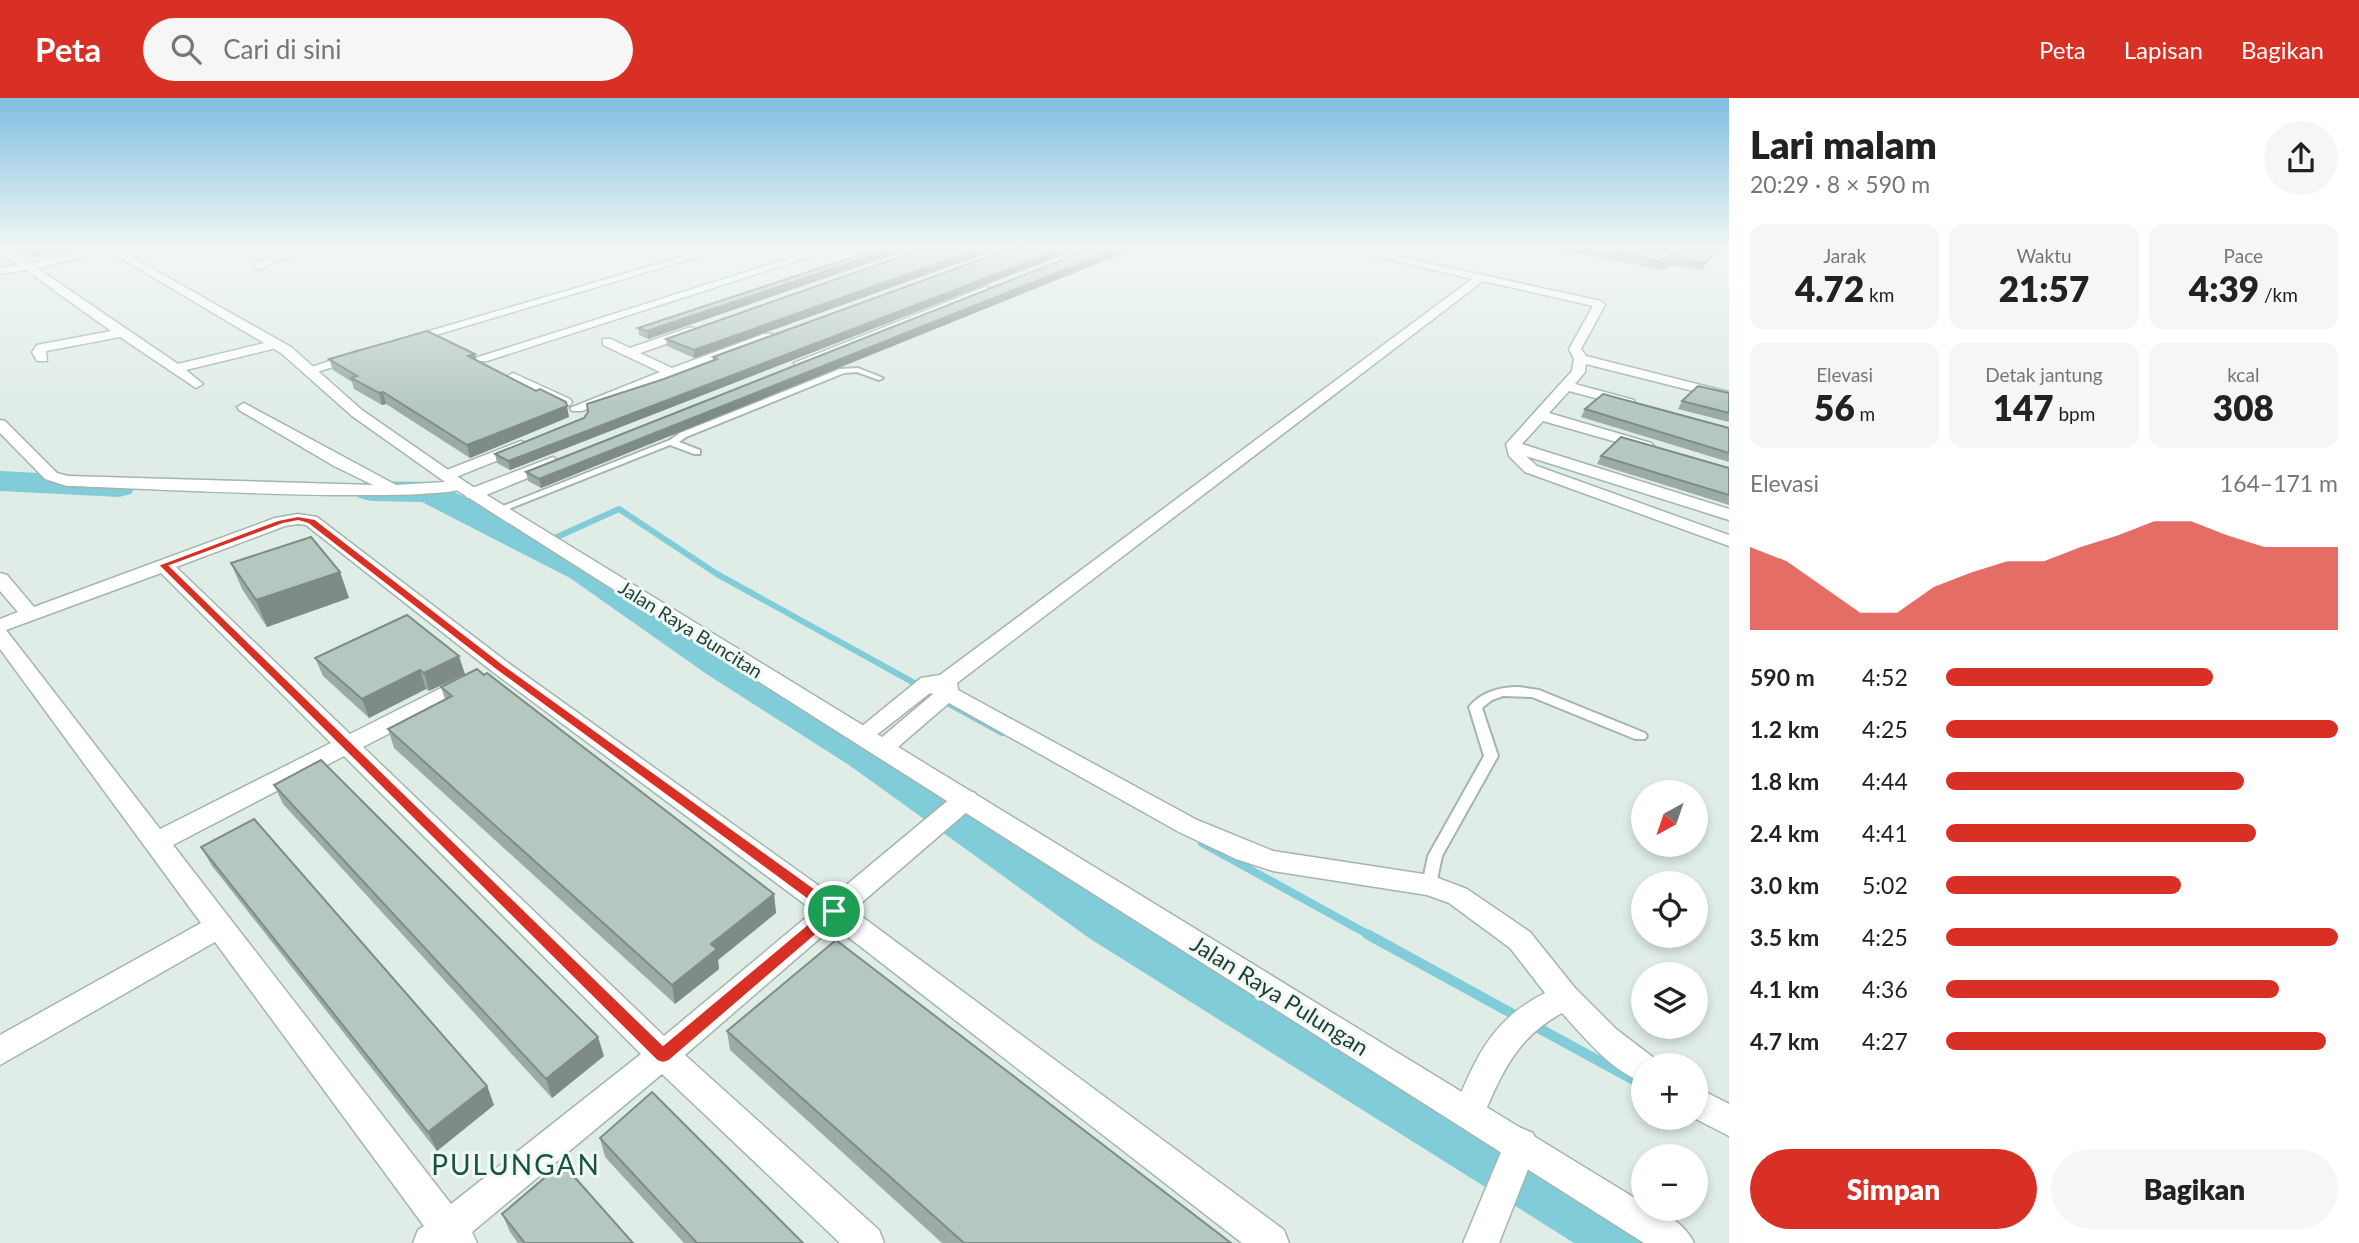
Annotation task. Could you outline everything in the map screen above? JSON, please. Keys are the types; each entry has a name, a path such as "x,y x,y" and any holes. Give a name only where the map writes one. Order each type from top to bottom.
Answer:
{"street":[{"path":"76,300 196,384"},
{"name":"Jalan Raya Buncitan","path":"203,300 316,368 357,413 466,482 498,510 873,742"},
{"path":"393,344 541,300"},
{"path":"481,357 663,300"},
{"path":"789,368 962,300"},
{"path":"873,742 934,692 1451,300"},
{"path":"1586,300 1599,305 1575,349 1581,359 1578,372 1514,444 1517,456 1531,469 1729,541"},
{"path":"630,352 709,325"},
{"path":"576,408 787,330"},
{"path":"42,358 38,352 42,348 120,333"},
{"path":"430,333 450,343"},
{"path":"607,342 670,372"},
{"path":"176,369 277,344"},
{"path":"316,368 370,351"},
{"path":"1581,359 1729,396"},
{"path":"513,377 576,408 580,418 578,424"},
{"path":"1567,386 1648,408"},
{"path":"244,407 340,463 394,489"},
{"path":"1539,415 1666,452"},
{"path":"2,429 51,476 67,481 247,488 438,489 568,456"},
{"path":"466,482 534,441"},
{"path":"1514,447 1729,515"},
{"path":"0,626 281,522 298,519 311,521 500,667 834,911 1272,1243"},
{"path":"163,565 663,1055 866,1243"},
{"path":"0,579 31,615"},
{"path":"0,635 219,926 446,1238 950,814"},
{"path":"156,842 500,667"},
{"path":"934,692 1188,826 1245,852 1286,864 1430,885 1458,896 1520,940 1565,997 1605,1039 1631,1059"},
{"name":"Jalan Raya Pulungan","path":"873,742 950,814 1469,1112 1518,1151 1676,1243"},
{"path":"0,1051 219,926"},
{"path":"1469,1112 1490,1068 1516,1028 1524,1020 1565,997"},
{"path":"1708,1109 1729,1121"},
{"path":"1481,1243 1518,1151"}],"lane":[{"path":"498,510 673,442 683,435 843,371 858,370 879,378"},
{"path":"673,442 697,452"},
{"path":"1430,885 1435,856 1491,756 1475,707 1484,697 1519,690 1535,693 1640,736"}],"building":[{"path":"722,300 738,300 647,331 638,328"},
{"path":"776,300 834,300 694,350 666,339"},
{"path":"868,300 927,300 508,461 495,454 584,418 588,412 587,404 717,359 713,357"},
{"path":"960,300 988,300 539,479 526,472"},
{"path":"427,331 475,354 468,356 536,391 540,389 566,402 567,406 467,445 383,392 379,393 351,378 357,376 329,359"},
{"path":"1698,386 1729,393 1729,413 1682,401"},
{"path":"1603,394 1729,428 1729,453 1585,409"},
{"path":"1621,437 1729,468 1729,495 1601,456"},
{"path":"311,537 340,572 256,600 231,563"},
{"path":"407,615 459,656 424,673 420,670 362,699 315,658"},
{"path":"477,669 484,675 487,673 774,894 711,944 717,949 672,985 388,729 452,696 441,687"},
{"path":"321,760 598,1037 546,1079 274,785"},
{"path":"254,819 487,1086 428,1132 201,847"},
{"path":"836,940 1231,1243 964,1243 727,1031"},
{"path":"652,1092 803,1243 697,1243 600,1138"},
{"path":"562,1163 633,1243 525,1243 502,1214"}],"waterway":[{"path":"0,481 119,487"},
{"path":"371,491 428,492 584,570 723,666 866,753 1109,922 1642,1243"},
{"path":"537,546 619,509 717,574 936,695"},
{"path":"933,694 1002,732"},
{"path":"1202,843 1371,936"},
{"path":"1367,934 1520,1018"},
{"path":"1533,1025 1631,1078"}],"district":[{"name":"PULUNGAN","path":"516,1164"}],"route":[{"path":"298,519 311,521 500,667 834,911 663,1055 163,565 281,522 298,519"}]}
